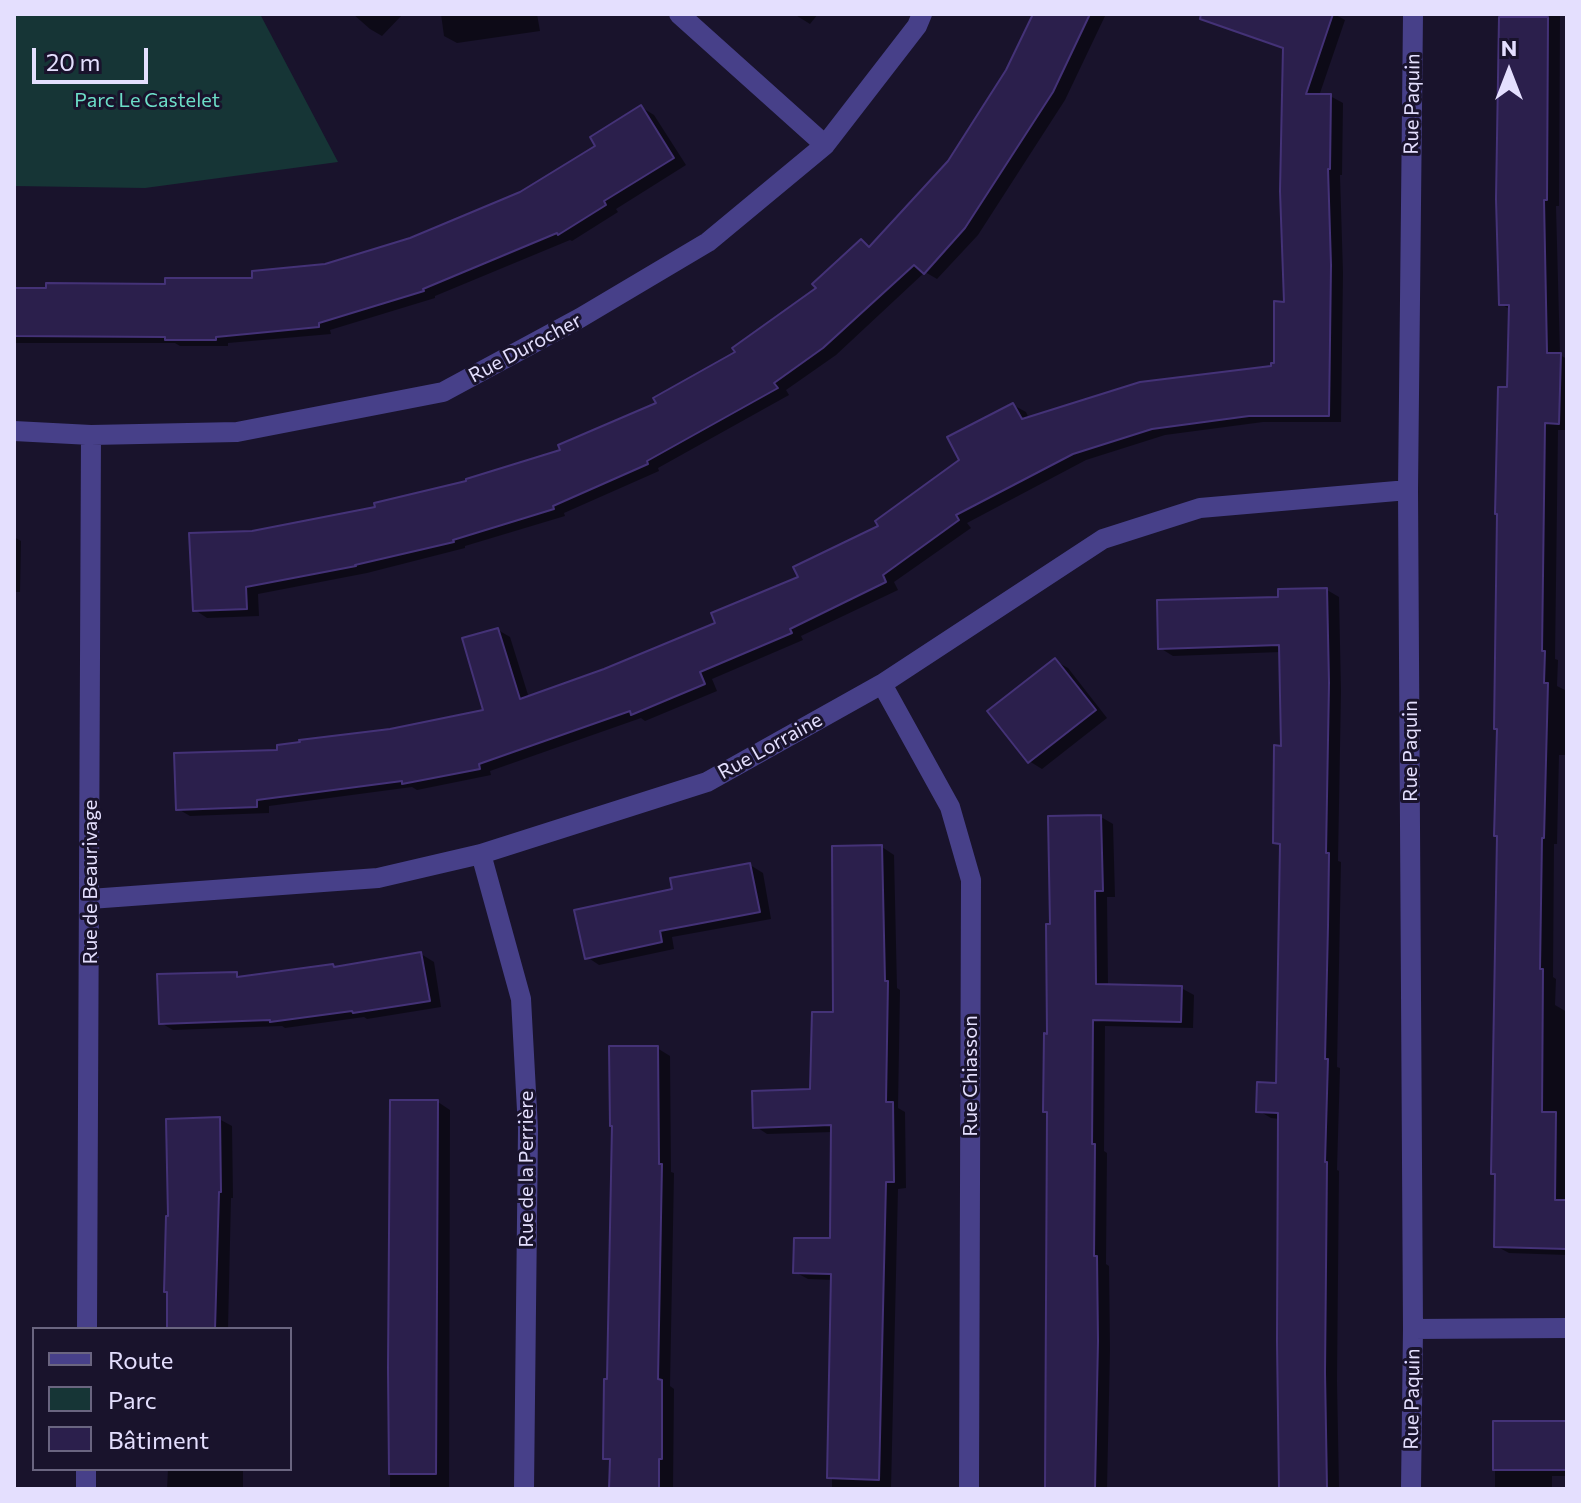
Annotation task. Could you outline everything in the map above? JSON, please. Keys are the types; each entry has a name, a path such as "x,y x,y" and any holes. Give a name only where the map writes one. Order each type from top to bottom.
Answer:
{"street":[{"path":"679,14 825,145"},
{"name":"Rue Durocher","path":"14,431 91,435 237,432 443,392 580,318 708,242 825,145 917,26 922,14"},
{"name":"Rue Paquin","path":"1411,1489 1413,1329 1408,490 1413,14"},
{"name":"Rue de Beaurivage","path":"87,1327 91,435"},
{"name":"Rue Lorraine","path":"90,899 378,878 481,854 707,782 882,684 1103,539 1200,508 1408,490"},
{"name":"Rue Chiasson","path":"882,684 950,807 971,880 969,1489"},
{"name":"Rue de la Perrière","path":"481,854 521,999 528,1129 524,1489"},
{"path":"1413,1329 1567,1328"}],"green space":[{"name":"Parc Le Castelet","path":"14,14 260,14 338,162 145,188 14,186"}],"building":[{"path":"1033,14 1090,14 1053,92 965,228 924,274 914,265 823,348 774,383 778,388 647,461 648,464 553,506 554,509 454,542 356,566 246,587 247,609 193,611 189,533 252,531 375,507 374,503 466,481 560,450 558,445 656,403 653,398 735,352 732,348 816,288 812,284 861,239 869,247 948,161 1006,70"},
{"path":"1201,14 1333,14 1306,94 1331,94 1328,169 1331,265 1329,416 1249,416 1152,429 1073,454 956,515 959,520 883,575 886,582 790,629 792,633 700,672 705,684 631,715 630,711 479,764 480,769 402,784 402,781 257,800 257,807 176,810 174,753 277,750 277,745 299,740 390,729 483,710 462,638 498,628 520,699 604,669 715,623 711,613 798,577 793,567 878,526 875,521 959,460 947,437 1013,403 1022,419 1140,382 1271,366 1274,363 1274,301 1284,302 1280,191 1283,48 1200,19"},
{"path":"1499,17 1548,17 1547,200 1544,200 1547,353 1561,353 1559,424 1545,423 1542,651 1545,651 1544,683 1548,683 1540,969 1543,969 1542,1112 1556,1112 1555,1200 1567,1200 1567,1249 1494,1247 1495,1174 1491,1174 1497,836 1494,836 1497,729 1494,729 1495,514 1498,387 1507,387 1509,305 1499,305 1496,199"},
{"path":"641,105 674,158 604,201 606,205 558,235 424,291 319,323 319,327 216,337 216,340 14,336 14,288 46,288 46,283 165,284 165,278 252,278 252,271 325,264 410,238 520,192 595,146 590,137"},
{"path":"1327,588 1327,1489 1279,1489 1278,1113 1256,1112 1257,1082 1276,1083 1280,844 1273,843 1274,745 1281,746 1279,645 1158,649 1157,600 1278,597 1278,589"},
{"path":"1055,658 1096,710 1028,763 987,711"},
{"path":"1101,815 1103,891 1095,891 1096,984 1182,986 1181,1022 1093,1020 1092,1144 1095,1144 1094,1256 1097,1256 1098,1341 1095,1489 1045,1489 1047,1112 1043,1112 1044,1033 1047,1034 1046,924 1050,924 1048,816"},
{"path":"882,845 885,981 888,981 886,1102 893,1102 894,1182 886,1182 879,1480 827,1478 831,1274 793,1273 794,1238 830,1238 831,1125 753,1128 752,1091 810,1089 812,1012 833,1012 832,846"},
{"path":"750,863 760,912 660,931 662,942 585,959 574,910 672,889 670,878"},
{"path":"421,952 430,1001 270,1022 159,1024 157,974 237,972 237,977 333,964 334,967"},
{"path":"609,1046 658,1046 659,1164 662,1164 658,1379 662,1380 662,1459 659,1459 659,1489 609,1489 610,1459 603,1459 612,1126"},
{"path":"390,1100 438,1100 436,1474 389,1474"},
{"path":"220,1117 221,1192 215,1327 167,1327 167,1292 164,1292 168,1216 166,1119"},
{"path":"1493,1421 1567,1421 1567,1470 1493,1470"}]}
